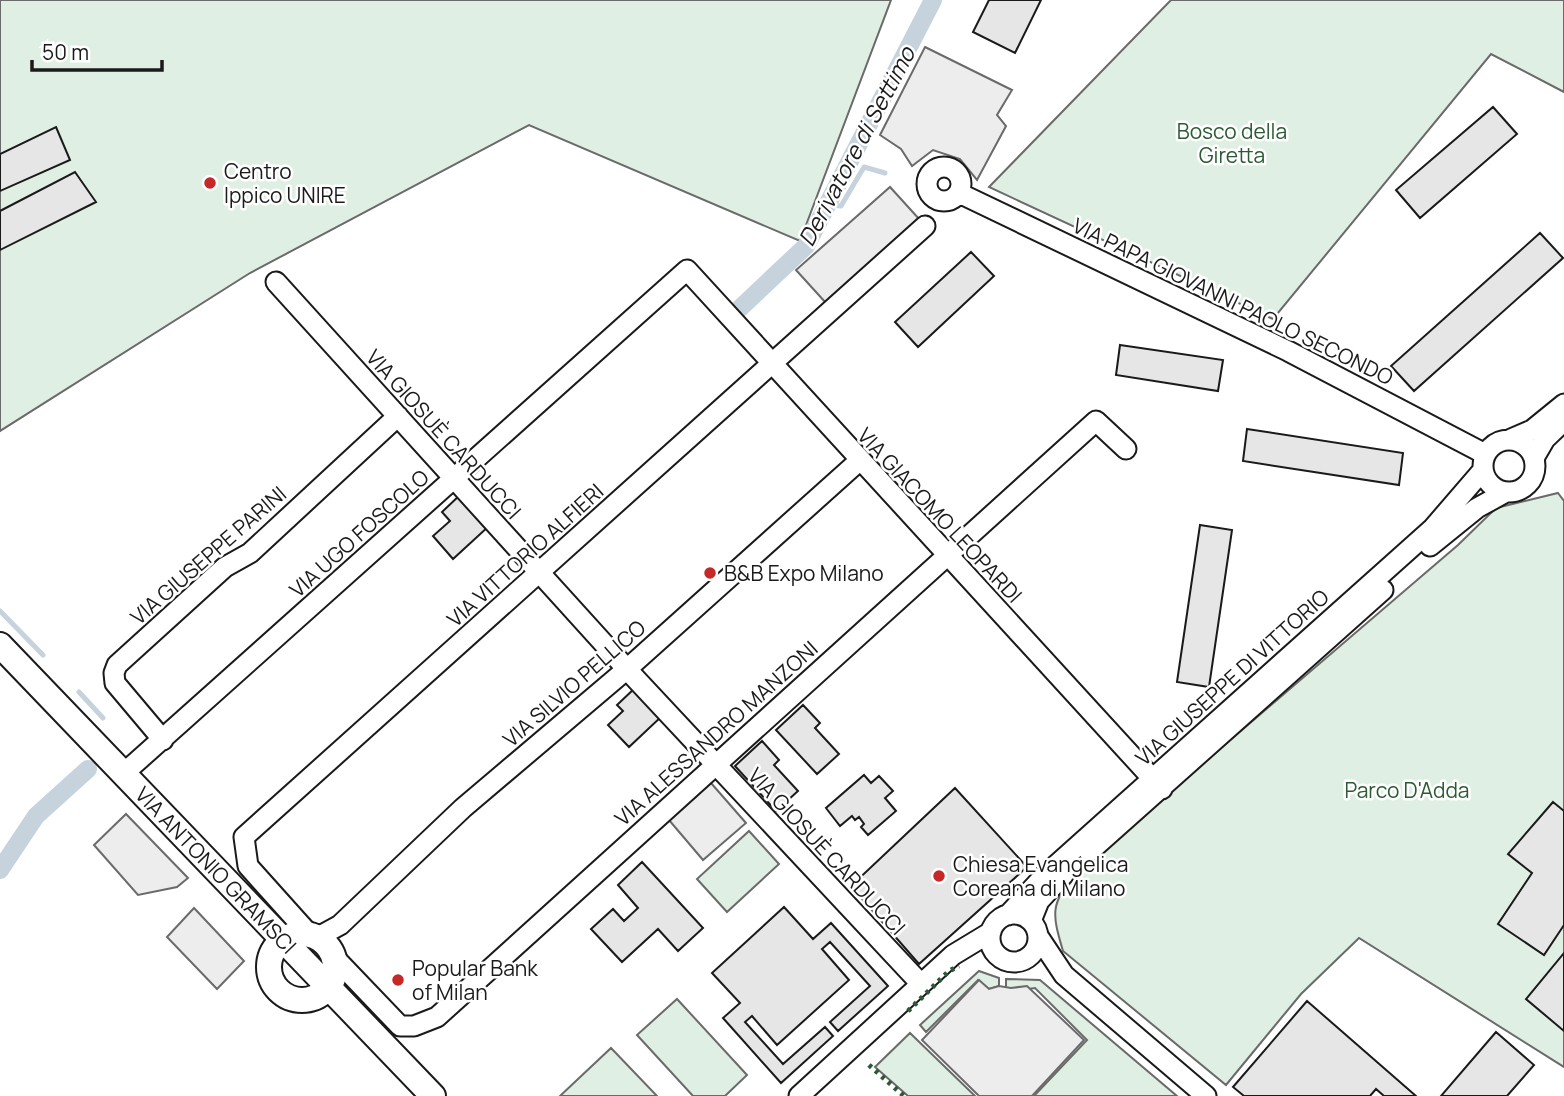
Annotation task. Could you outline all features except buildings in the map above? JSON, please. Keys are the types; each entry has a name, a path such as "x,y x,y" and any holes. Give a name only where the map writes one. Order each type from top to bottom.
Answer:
{"main road":[{"name":"VIA ANTONIO GRAMSCI","path":"0,645 123,774 278,945"},
{"name":"VIA ANTONIO GRAMSCI","path":"0,662 323,992 415,1096"},
{"path":"292,935 320,942 336,970 323,992 301,1000 291,999 275,986 269,966 278,945 292,935"},
{"name":"VIA ANTONIO GRAMSCI","path":"323,992 433,1096"}],"street":[{"name":"VIA PAPA GIOVANNI PAOLO SECONDO","path":"959,193 1288,351 1484,462"},
{"name":"VIA VITTORIO ALFIERI","path":"320,942 248,866 244,837 925,226"},
{"name":"VIA GIACOMO LEOPARDI","path":"687,270 1157,784"},
{"name":"VIA UGO FOSCOLO","path":"123,774 687,270"},
{"name":"VIA GIOSUÈ CARDUCCI","path":"276,282 714,764 921,984"},
{"path":"1511,439 1523,444 1534,458 1535,472 1527,485 1507,492 1489,483 1484,462 1496,442 1511,439 1539,425 1564,404"},
{"name":"VIA GIUSEPPE PARINI","path":"163,740 115,683 117,665 225,567 250,553 398,416"},
{"name":"VIA ALESSANDRO MANZONI","path":"320,942 400,1026 414,1026 437,1017 1096,421 1126,449"},
{"path":"1534,458 1545,439 1564,421"},
{"name":"VIA SILVIO PELLICO","path":"320,942 463,808 627,669 859,461"},
{"name":"VIA GIUSEPPE DI VITTORIO","path":"1034,928 1052,884 1433,528 1484,462"},
{"name":"VIA GIUSEPPE DI VITTORIO","path":"1007,915 1045,875 1157,784 1440,537 1477,509 1507,492"},
{"path":"1064,975 1034,928 1016,914 1007,915 994,924 991,932 992,948 997,955 1007,961 1047,967 1064,975 1206,1096"},
{"path":"1021,961 1034,952 1034,928"},
{"path":"799,1096 953,955 991,932"},
{"path":"953,955 997,955"}],"green space":[{"name":"Centro Ippico UNIRE","path":"0,0 891,0 800,241 529,125 250,273 0,431"},
{"name":"Bosco della Giretta","path":"1171,0 1564,0 1564,92 1491,54 1273,319 989,187"},
{"name":"Parco D'Adda","path":"1558,493 1564,501 1564,1067 1359,938 1301,994 1226,1085 1063,951 1055,918 1061,893 1075,873 1458,545 1496,508"},
{"path":"749,831 779,864 727,912 697,879"},
{"path":"979,971 999,978 999,986 989,989 978,980 926,1032 920,1025"},
{"path":"1006,979 1040,980 1177,1096 1034,1096 1087,1040 1035,988 1006,992"},
{"path":"677,999 747,1075 725,1096 693,1096 637,1035"},
{"path":"910,1033 975,1096 908,1096 875,1067"},
{"path":"611,1048 657,1096 560,1096"}],"shaded area":[{"path":"925,47 1012,90 997,115 1006,126 977,180 960,159 933,150 912,166 901,149 880,135"},
{"path":"890,187 920,220 826,303 796,270"},
{"path":"711,783 746,823 703,860 669,820"},
{"path":"126,814 188,878 177,887 138,895 94,845"},
{"path":"194,908 244,961 217,989 167,937"},
{"path":"979,980 989,989 999,986 1027,986 1084,1040 1032,1096 979,1096 922,1040"}],"waterway":[{"name":"Derivatore di Settimo","path":"736,312 806,246 933,0"},
{"path":"830,205 841,206 864,167 885,173"},
{"path":"0,611 43,655"},
{"path":"79,692 103,718"},
{"name":"Derivatore di Settimo","path":"0,870 36,816 88,769"}],"hedge":[{"path":"908,1011 949,971 959,966"},
{"path":"869,1065 904,1096"}],"place":[{"name":"Centro Ippico UNIRE","path":"210,183"},
{"name":"B&B Expo Milano","path":"710,573"},
{"name":"Chiesa Evangelica Coreana di Milano","path":"939,876"},
{"name":"Popular Bank of Milan","path":"398,980"}]}
